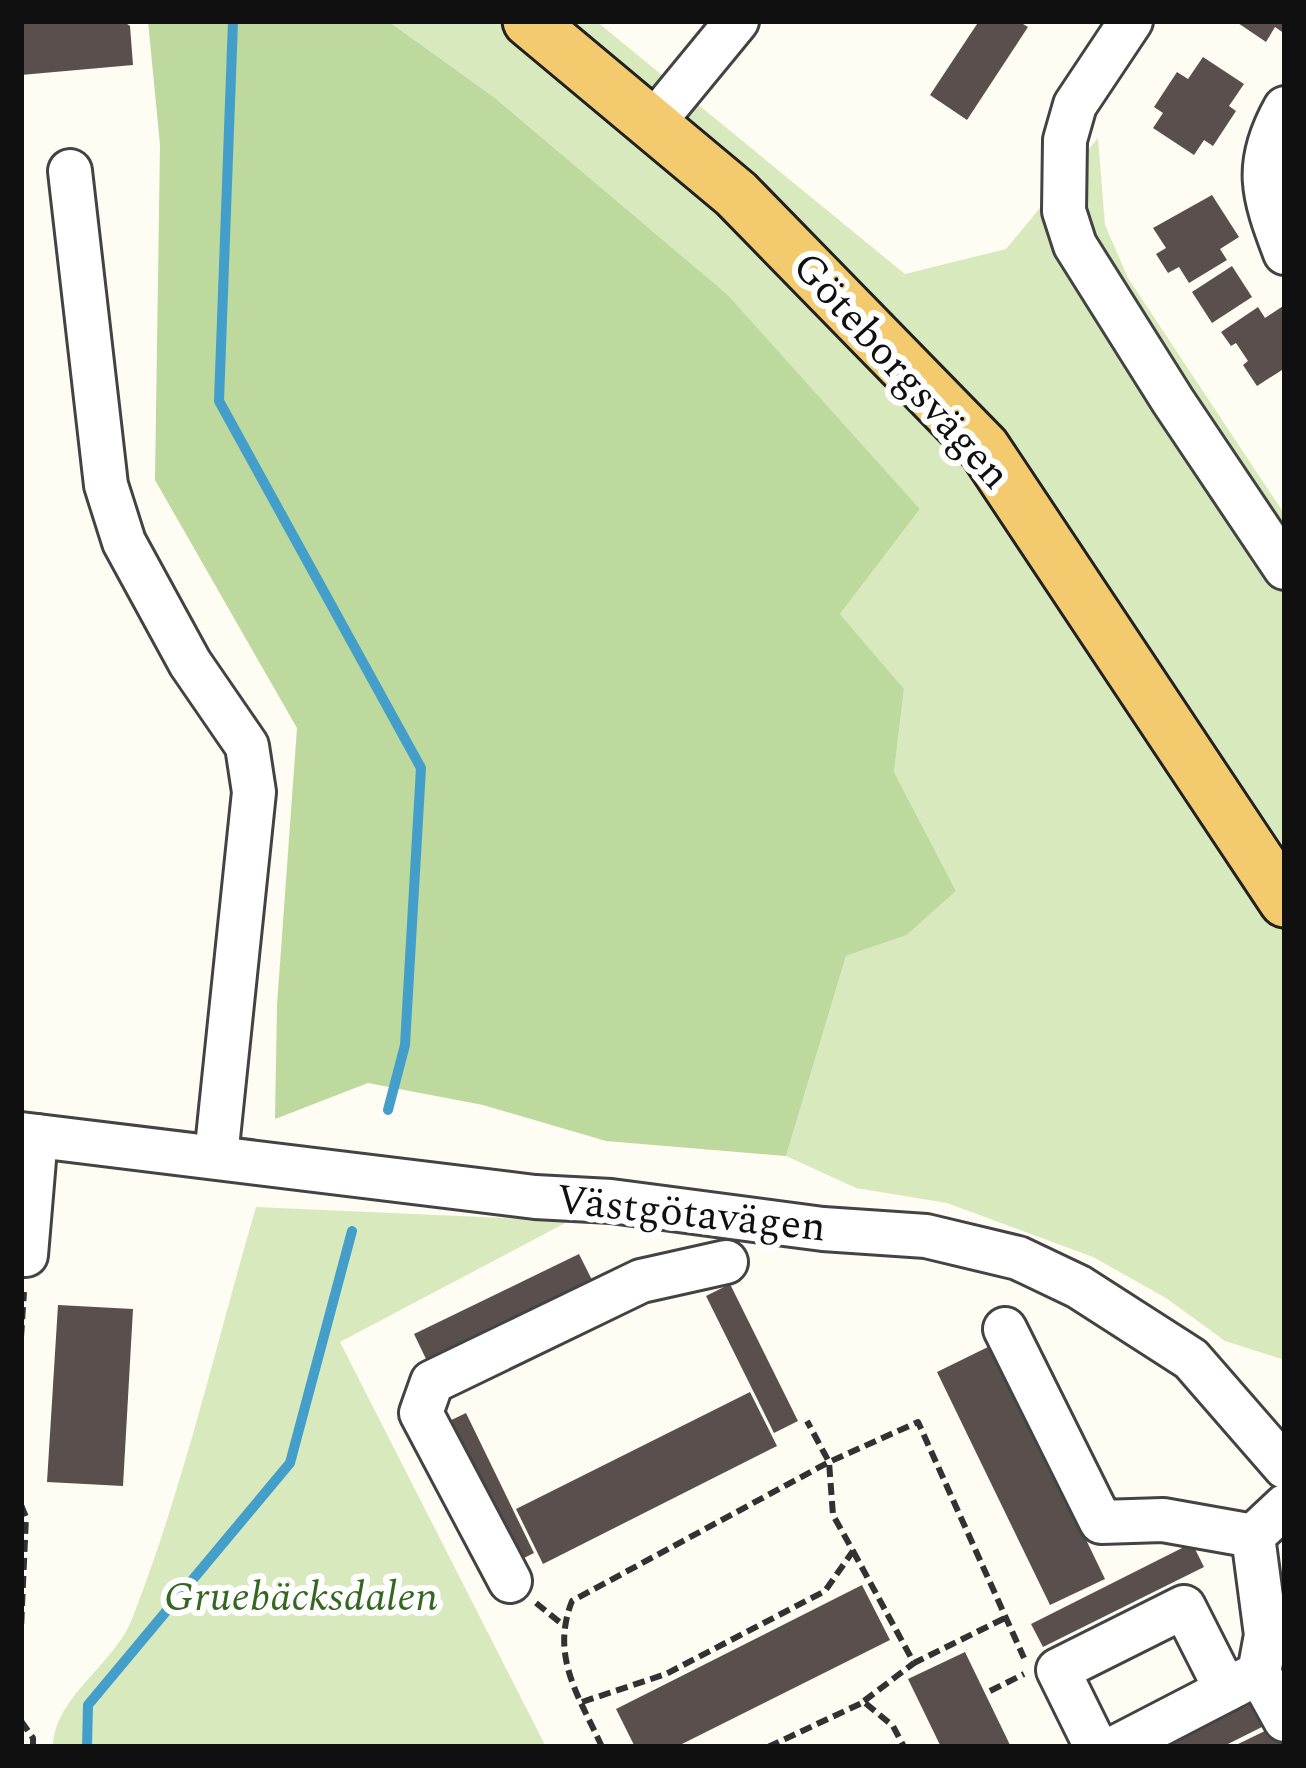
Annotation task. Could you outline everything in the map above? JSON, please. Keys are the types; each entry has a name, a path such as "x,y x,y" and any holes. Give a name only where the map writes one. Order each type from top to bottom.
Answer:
{"main road":[{"name":"Göteborgsvägen","path":"529,21 736,194 984,448 1285,901"}],"street":[{"path":"654,122 737,21"},
{"path":"1131,21 1075,105 1065,140 1064,211 1087,264 1285,568"},
{"path":"1285,108 1268,138 1264,195 1285,253"},
{"path":"70,171 106,485 124,542 190,663 248,746 254,792 216,1157"},
{"path":"26,1255 28,1135"},
{"name":"Västgötavägen","path":"28,1135 535,1197 926,1236 1018,1258 1079,1287 1191,1359 1285,1467"},
{"path":"510,1581 421,1413 432,1382 641,1281 726,1262"},
{"path":"1005,1329 1101,1522 1163,1520 1253,1536"},
{"path":"1253,1536 1285,1506"},
{"path":"1116,1747 1242,1682 1266,1635 1253,1536"},
{"path":"1096,1747 1058,1670 1184,1607 1242,1682 1285,1720"}],"path":[{"path":"807,1421 829,1462 833,1515 914,1663"},
{"path":"602,1747 562,1654 562,1624 572,1601 829,1462 918,1423 1030,1671 990,1691"},
{"path":"21,1505 26,1517 21,1629"},
{"path":"582,1702 666,1674 825,1591 853,1552"},
{"path":"768,1747 864,1702 914,1663 1004,1618"},
{"path":"864,1702 893,1726 904,1747"},
{"path":"21,1721 34,1738 33,1747"}],"green space":[{"path":"148,21 388,21 495,98 728,295 920,509 840,614 904,689 894,772 956,891 907,935 846,956 786,1156 606,1141 483,1105 368,1083 275,1119 277,1005 297,728 155,480 160,145"},
{"path":"388,21 596,21 905,274 1006,249 1098,138 1105,225 1128,278 1285,515 1285,1360 1225,1341 1166,1298 1093,1257 947,1203 856,1188 786,1156 846,956 907,935 956,891 894,772 904,689 840,614 920,509 728,295 495,98"},
{"name":"Gruebäcksdalen","path":"256,1207 569,1221 340,1342 546,1747 53,1747 63,1712 123,1636 151,1569"}],"building":[{"path":"21,21 123,21 130,26 133,65 21,75"},
{"path":"979,21 1018,21 1028,27 967,120 930,95"},
{"path":"1235,21 1285,21 1285,34 1275,27 1266,42"},
{"path":"1203,57 1244,84 1229,106 1236,111 1213,146 1204,140 1194,155 1153,128 1163,113 1154,107 1177,72 1188,79"},
{"path":"1212,195 1239,237 1220,249 1227,260 1189,283 1179,267 1168,273 1156,254 1166,248 1153,228"},
{"path":"1232,266 1252,297 1212,323 1192,292"},
{"path":"1283,306 1285,368 1257,386 1236,343 1231,346 1221,332 1258,307 1265,318"},
{"path":"579,1254 592,1280 427,1361 414,1334"},
{"path":"730,1284 798,1421 774,1433 706,1296"},
{"path":"58,1305 133,1309 123,1486 47,1482"},
{"path":"992,1345 1105,1579 1050,1605 937,1372"},
{"path":"750,1392 777,1446 543,1564 516,1509"},
{"path":"466,1413 534,1553 512,1564 443,1424"},
{"path":"1192,1543 1204,1567 1043,1647 1031,1624"},
{"path":"862,1585 890,1640 676,1747 635,1747 616,1709"},
{"path":"965,1652 1011,1747 941,1747 908,1679"},
{"path":"1265,1697 1276,1720 1222,1747 1163,1747"},
{"path":"1277,1725 1285,1747 1232,1747"}],"waterway":[{"path":"233,21 219,401 421,768 405,1045 388,1110"},
{"path":"87,1747 88,1705 290,1463 352,1231"}]}
